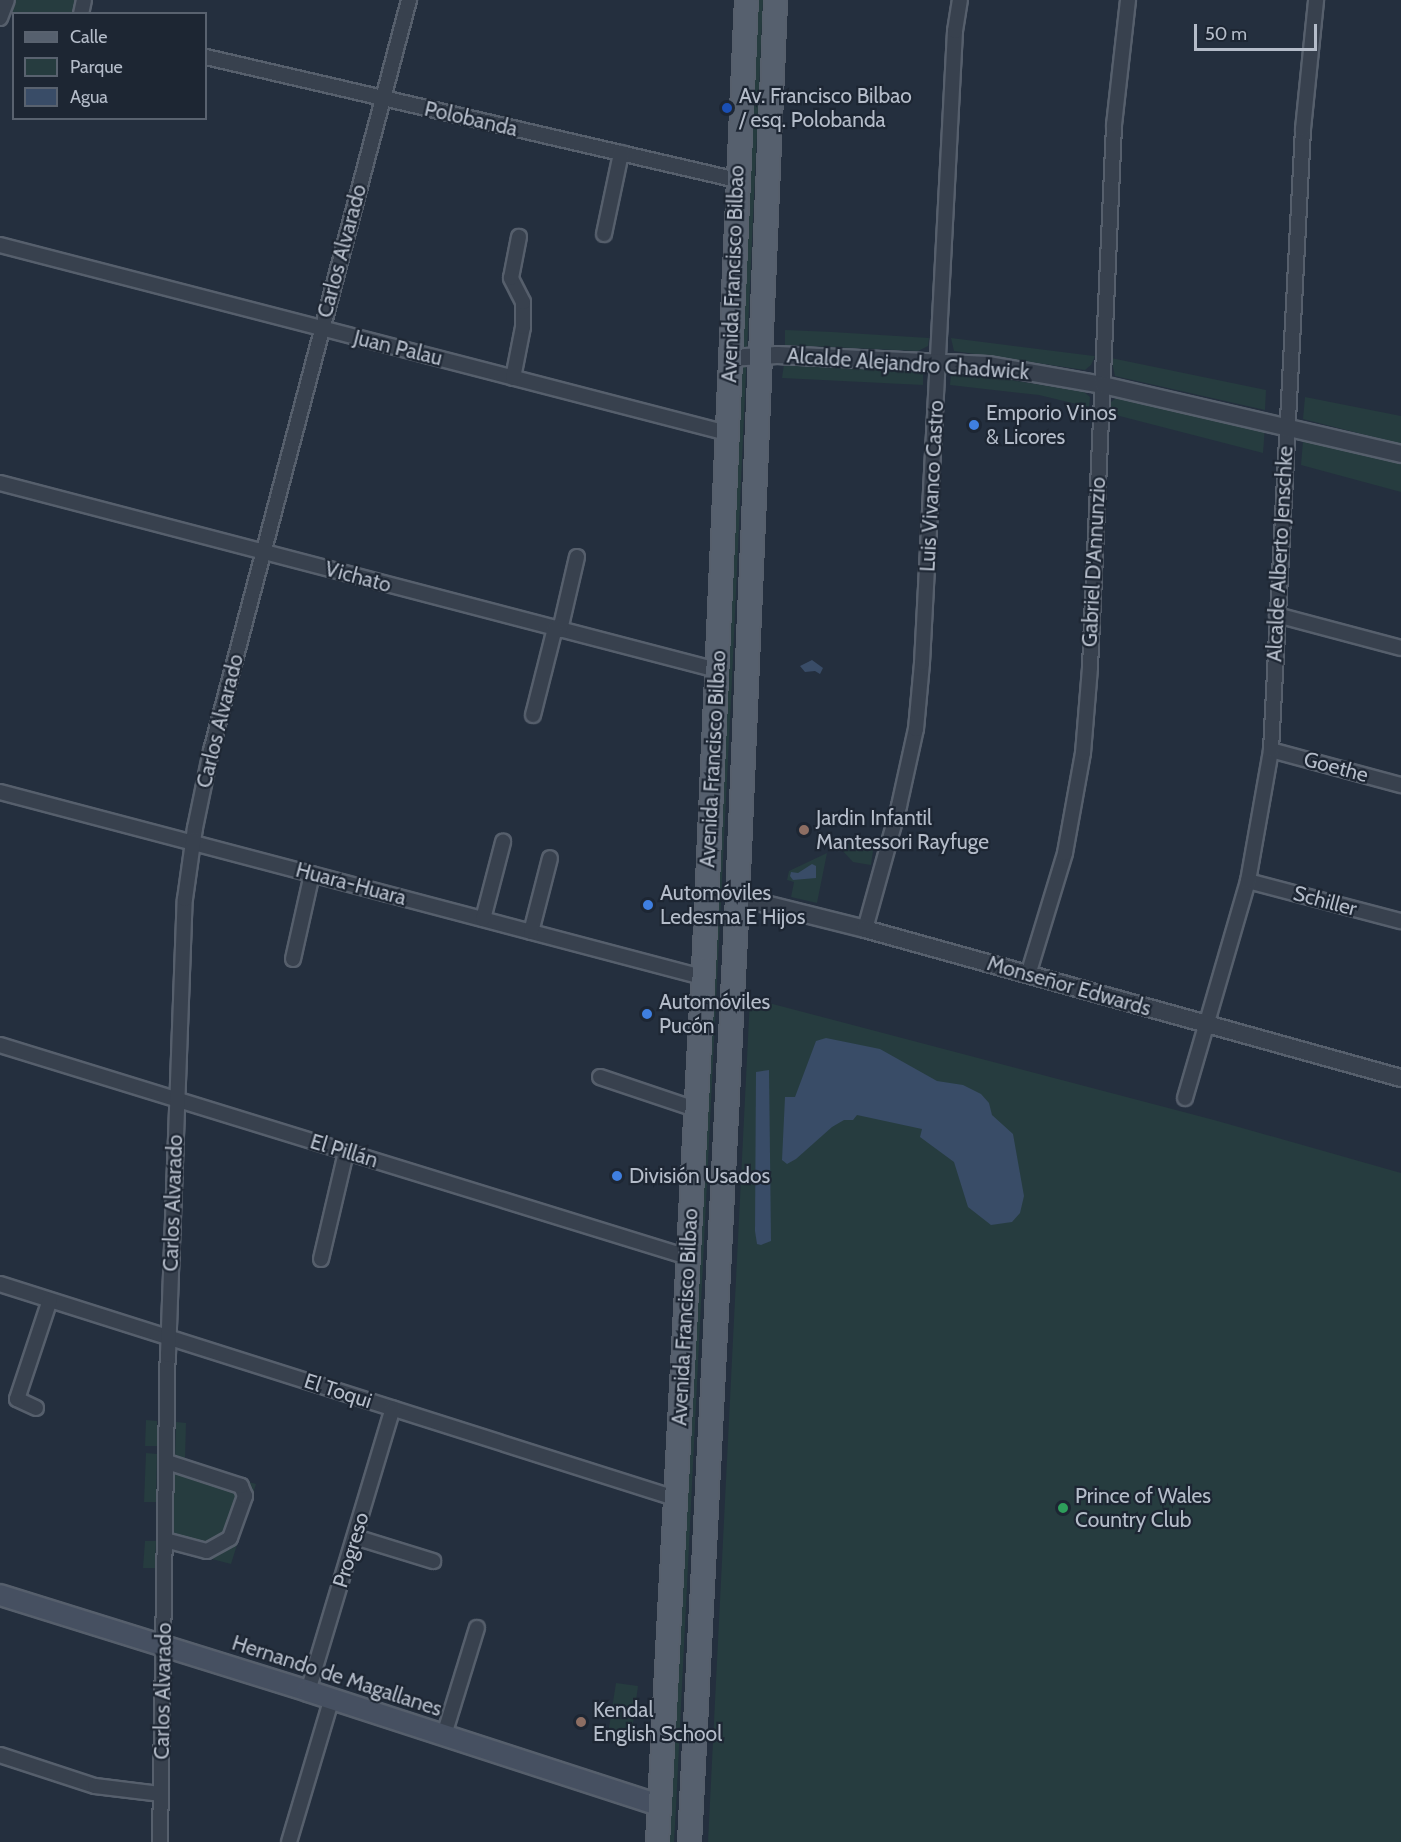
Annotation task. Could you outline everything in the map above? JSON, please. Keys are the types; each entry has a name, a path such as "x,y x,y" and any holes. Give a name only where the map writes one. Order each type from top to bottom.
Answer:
{"main road":[{"name":"Avenida Francisco Bilbao","path":"657,1842 717,670 746,0"},
{"name":"Avenida Francisco Bilbao","path":"690,1834 737,897 775,0"},
{"path":"708,855 717,880 737,897"},
{"name":"Hernando de Magallanes","path":"0,1595 332,1698 659,1804"},
{"path":"659,1804 677,1812 690,1834"}],"street":[{"name":"Carlos Alvarado","path":"160,1842 168,1337 184,919 193,842 210,751 409,0"},
{"name":"Luis Vivanco Castro","path":"865,929 899,806 916,729 922,663 956,31 960,0"},
{"name":"Gabriel D'Annunzio","path":"1028,975 1065,853 1083,753 1090,667 1114,125 1128,0"},
{"name":"Alcalde Alberto Jenschke","path":"1185,1098 1248,881 1271,750 1303,129 1316,0"},
{"name":"Polobanda","path":"207,57 737,180"},
{"path":"604,234 621,153"},
{"path":"513,378 523,327 523,302 511,278 519,237"},
{"name":"Juan Palau","path":"0,245 727,434"},
{"name":"Alcalde Alejandro Chadwick","path":"730,358 760,355 938,361 1019,369 1103,385 1401,454"},
{"name":"Vichato","path":"0,483 717,670"},
{"path":"533,715 577,557"},
{"path":"1277,615 1401,648"},
{"name":"Goethe","path":"1271,750 1401,785"},
{"name":"Huara-Huara","path":"0,792 702,977"},
{"path":"483,919 503,842"},
{"path":"531,932 550,858"},
{"path":"292,959 312,874"},
{"name":"Schiller","path":"1248,881 1401,921"},
{"name":"Monseñor Edwards","path":"737,897 865,929 1401,1078"},
{"name":"El Pillán","path":"0,1044 688,1257"},
{"path":"600,1077 695,1109"},
{"path":"321,1259 346,1152"},
{"name":"El Toqui","path":"0,1284 675,1498"},
{"path":"36,1408 17,1399 50,1300"},
{"name":"Progreso","path":"308,1691 393,1408"},
{"path":"165,1540 207,1551 230,1538 245,1496 241,1486 167,1462"},
{"path":"355,1537 432,1561"},
{"path":"444,1735 477,1628"},
{"path":"289,1842 332,1698"},
{"path":"0,1755 95,1786 160,1794"}],"green space":[{"path":"7,0 84,0 81,12 12,12 12,15 4,13"},
{"path":"758,0 763,0 732,679 676,1807 674,1842 668,1842"},
{"path":"785,330 929,338 928,346 918,351 785,345"},
{"path":"951,338 1095,356 1091,365 1085,370 954,351"},
{"path":"1111,358 1266,390 1265,410 1115,376"},
{"path":"784,364 918,371 923,374 923,385 782,378"},
{"path":"963,372 1084,392 1090,397 1089,407 1039,395 950,385 951,373"},
{"path":"1119,396 1265,427 1263,453 1108,413 1111,402"},
{"path":"1305,397 1401,416 1401,444 1303,419"},
{"path":"1303,441 1401,464 1401,492 1301,465"},
{"path":"840,841 874,844 871,865 853,862 840,848"},
{"path":"827,853 817,903 791,897 794,882 787,880 789,871"},
{"name":"Prince of Wales Country Club","path":"750,998 1214,1120 1401,1173 1401,1842 708,1842"},
{"path":"146,1420 157,1421 157,1446 145,1446"},
{"path":"176,1422 186,1423 185,1460 175,1459"},
{"path":"146,1453 157,1454 156,1502 144,1502"},
{"path":"174,1461 256,1484 231,1564 171,1548"},
{"path":"145,1541 156,1541 155,1568 143,1568"},
{"path":"616,1683 638,1686 631,1738 608,1734"}],"water":[{"path":"812,660 823,668 820,674 815,671 805,672 800,666"},
{"path":"812,864 816,866 816,878 793,880 790,876 791,872 798,873"},
{"path":"826,1038 880,1049 937,1081 963,1085 981,1094 989,1103 992,1115 1013,1134 1024,1196 1020,1213 1012,1222 991,1225 968,1207 954,1162 920,1137 922,1129 857,1115 853,1120 844,1120 832,1127 796,1159 787,1164 782,1160 785,1097 795,1097 816,1041"},
{"path":"769,1070 771,1241 761,1245 757,1244 755,1231 756,1072"}],"place":[{"name":"Av. Francisco Bilbao / esq. Polobanda","path":"727,108"},
{"name":"Emporio Vinos & Licores","path":"974,425"},
{"name":"Jardin Infantil Mantessori Rayfuge","path":"804,830"},
{"name":"Automóviles Ledesma E Hijos","path":"648,905"},
{"name":"Automóviles Pucón","path":"647,1014"},
{"name":"División Usados","path":"617,1176"},
{"name":"Prince of Wales Country Club","path":"1063,1508"},
{"name":"Kendal English School","path":"581,1722"}]}
